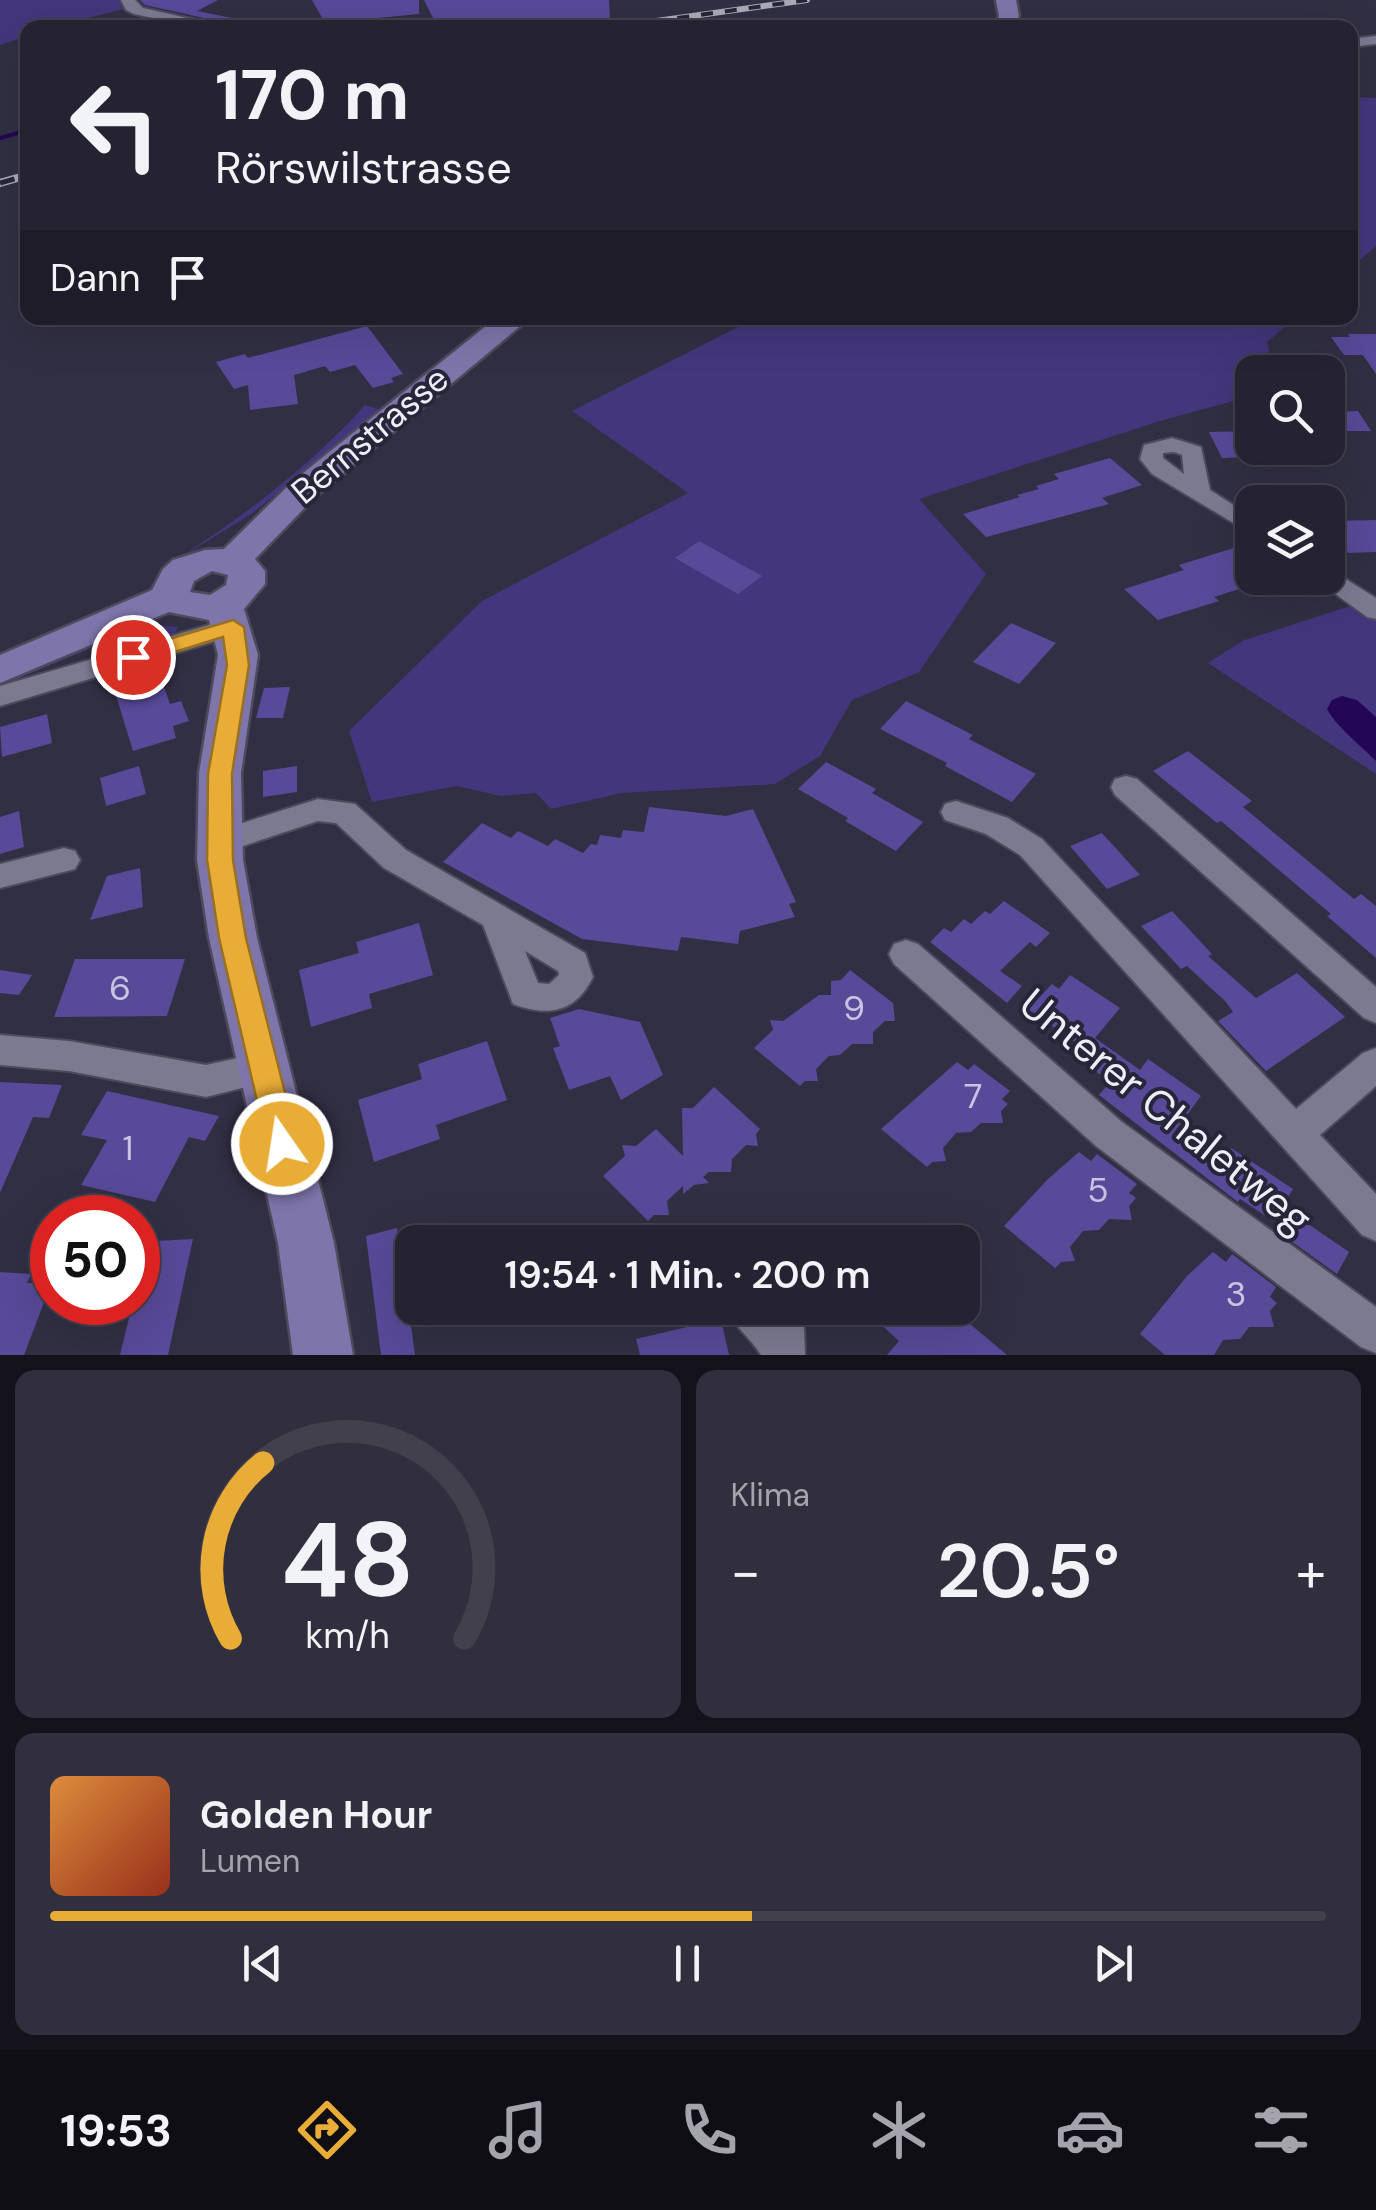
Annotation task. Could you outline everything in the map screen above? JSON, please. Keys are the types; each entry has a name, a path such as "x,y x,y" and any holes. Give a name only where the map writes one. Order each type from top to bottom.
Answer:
{"main road":[{"name":"Bernstrasse","path":"233,561 304,489 505,325"},
{"path":"172,596 171,583 182,570 212,560 233,561 247,571 247,585 228,616 238,665 220,774 220,842 233,938 306,1243 323,1355"},
{"path":"172,596 192,608 228,616"},
{"path":"0,670 172,596"}],"street":[{"path":"128,0 131,8 185,20"},
{"path":"1198,491 1235,516"},
{"path":"1345,588 1376,610"},
{"path":"0,696 228,616"},
{"path":"1126,787 1376,1008"},
{"path":"220,842 318,810 337,810 352,817 395,859 496,917"},
{"name":"Unterer Chaletweg","path":"956,812 997,826 1031,846 1376,1222"},
{"path":"0,876 64,860"},
{"name":"Unterer Chaletweg","path":"906,954 1108,1134 1376,1332"},
{"path":"0,1050 70,1056 206,1081 266,1068"},
{"path":"1296,1132 1376,1064"},
{"path":"766,1325 784,1354"},
{"path":"784,1354 785,1325"}],"shaded area":[{"path":"0,0 128,0 131,7 81,20 20,20 20,38 0,45"},
{"path":"1358,97 1376,98 1376,246 1358,262"},
{"path":"742,325 1287,325 1267,342 1270,355 1235,355 1235,401 919,499 986,574 919,672 852,700 820,756 775,784 622,793 551,809 536,793 501,796 457,786 372,802 349,731 482,601 688,493 572,411"},
{"path":"365,405 382,410 251,514 167,566 272,492"},
{"path":"1356,604 1376,621 1376,774 1208,663 1242,641"},
{"path":"122,627 178,627 170,642 163,645 127,633 0,686 0,681"},
{"path":"1342,696 1357,700 1376,717 1376,761 1327,709 1332,700"}],"building":[{"path":"140,0 218,0 197,11 232,18 213,20 145,5"},
{"path":"312,0 419,0 419,14 323,20"},
{"path":"424,0 609,0 610,20 434,20"},
{"path":"367,326 403,374 391,378 394,382 373,388 355,365 330,372 325,366 294,375 298,404 250,410 248,385 234,389 216,362 245,354 248,358"},
{"path":"1348,334 1376,334 1376,374 1363,355 1344,355 1331,337 1350,337"},
{"path":"1345,411 1358,411 1371,431 1345,431"},
{"path":"1235,431 1235,458 1222,458 1209,432"},
{"path":"1110,458 1142,485 1102,498 1109,504 986,537 963,514 1039,489 1036,486 1059,479 1054,474"},
{"path":"1376,520 1376,552 1348,553 1345,521"},
{"path":"699,541 762,576 738,594 675,558"},
{"path":"1235,548 1235,590 1214,597 1219,601 1158,620 1124,589 1184,570 1179,565"},
{"path":"1011,623 1056,643 1019,684 973,662"},
{"path":"160,676 170,704 181,701 189,721 173,726 176,738 133,751 114,689"},
{"path":"290,687 283,718 256,718 264,688"},
{"path":"906,701 973,735 969,739 1036,774 1012,802 880,729"},
{"path":"47,714 52,743 2,757 0,727"},
{"path":"1188,751 1252,801 1243,807 1354,899 1361,894 1376,906 1376,958 1327,916 1331,914 1221,821 1217,823 1153,771"},
{"path":"826,762 876,789 872,793 923,822 896,851 845,821 848,818 798,789"},
{"path":"139,766 146,794 106,806 100,778"},
{"path":"297,766 297,792 263,797 263,771"},
{"path":"649,807 726,816 753,809 796,902 789,904 795,917 740,931 738,944 681,937 678,951 582,939 443,862 482,823 511,838 518,831 548,846 555,839 583,853 591,844 597,845 600,835 621,838 623,830 644,832"},
{"path":"19,811 24,847 0,854 0,817"},
{"path":"1102,833 1140,875 1107,889 1070,846"},
{"path":"140,868 143,907 90,920 107,876"},
{"path":"1004,901 1050,933 1036,947 1030,942 1000,971 1022,986 1007,1003 930,942 944,928 951,932 964,919 971,924"},
{"path":"1172,911 1212,954 1208,956 1256,998 1297,973 1345,1017 1266,1071 1218,1021 1233,1012 1226,1002 1187,966 1181,969 1141,926"},
{"path":"419,923 433,975 369,994 372,1008 311,1027 299,970 359,953 356,942"},
{"path":"75,959 185,959 167,1016 54,1017"},
{"path":"0,970 32,975 19,995 0,993"},
{"path":"850,970 893,1003 895,1021 885,1021 873,1032 873,1044 852,1044 840,1055 829,1056 816,1069 818,1081 805,1081 800,1086 754,1048 773,1030 770,1020 783,1021 819,995 831,995 831,981 841,980"},
{"path":"1070,975 1120,1008 1095,1038 1140,1070 1148,1059 1201,1096 1172,1135 1218,1167 1231,1148 1293,1189 1273,1221 1240,1199 1238,1202 1099,1095 1110,1082 1074,1055 1082,1047 1028,1009 1052,984 1059,989"},
{"path":"579,1009 640,1022 663,1075 621,1100 610,1076 569,1090 553,1048 560,1046 550,1018"},
{"path":"487,1041 507,1100 436,1125 440,1139 374,1162 358,1100 422,1079 418,1064"},
{"path":"957,1062 968,1070 974,1064 1010,1091 1002,1099 1008,1104 1001,1111 1003,1123 981,1123 971,1132 956,1133 943,1148 946,1161 932,1162 927,1167 881,1129"},
{"path":"0,1082 62,1085 49,1118 33,1117 0,1193"},
{"path":"714,1087 760,1129 756,1134 758,1146 746,1145 732,1159 731,1172 709,1172 703,1177 709,1183 694,1185 683,1194 683,1186 667,1201 669,1215 654,1215 648,1221 603,1176 625,1156 622,1145 636,1146 656,1129 683,1156 682,1108 693,1108"},
{"path":"107,1091 219,1116 205,1141 189,1137 159,1195 125,1195 81,1185 107,1140 81,1135"},
{"path":"1079,1152 1091,1161 1097,1154 1137,1184 1129,1193 1136,1198 1129,1206 1132,1220 1109,1219 1099,1230 1083,1231 1070,1247 1075,1261 1061,1262 1055,1268 1004,1226"},
{"path":"1289,1211 1349,1252 1337,1274 1277,1231"},
{"path":"395,1229 395,1325 411,1325 415,1355 381,1355 366,1236"},
{"path":"193,1239 168,1355 120,1355 127,1325 160,1325 160,1241"},
{"path":"1213,1252 1226,1262 1232,1254 1276,1287 1270,1297 1277,1303 1270,1311 1274,1327 1249,1327 1240,1339 1223,1340 1214,1355 1165,1355 1140,1334 1187,1276"},
{"path":"0,1272 30,1274 30,1325 35,1325 24,1355 0,1355"},
{"path":"696,1325 722,1325 729,1355 640,1355 636,1339"},
{"path":"882,1325 971,1325 1007,1355 887,1355 899,1341"}],"waterway":[{"path":"0,138 20,132"}],"railway":[{"path":"663,20 807,0"},
{"path":"0,183 20,177"}],"route":[{"path":"133,657 233,627 238,665 220,774 220,860 233,938 282,1144"}]}
